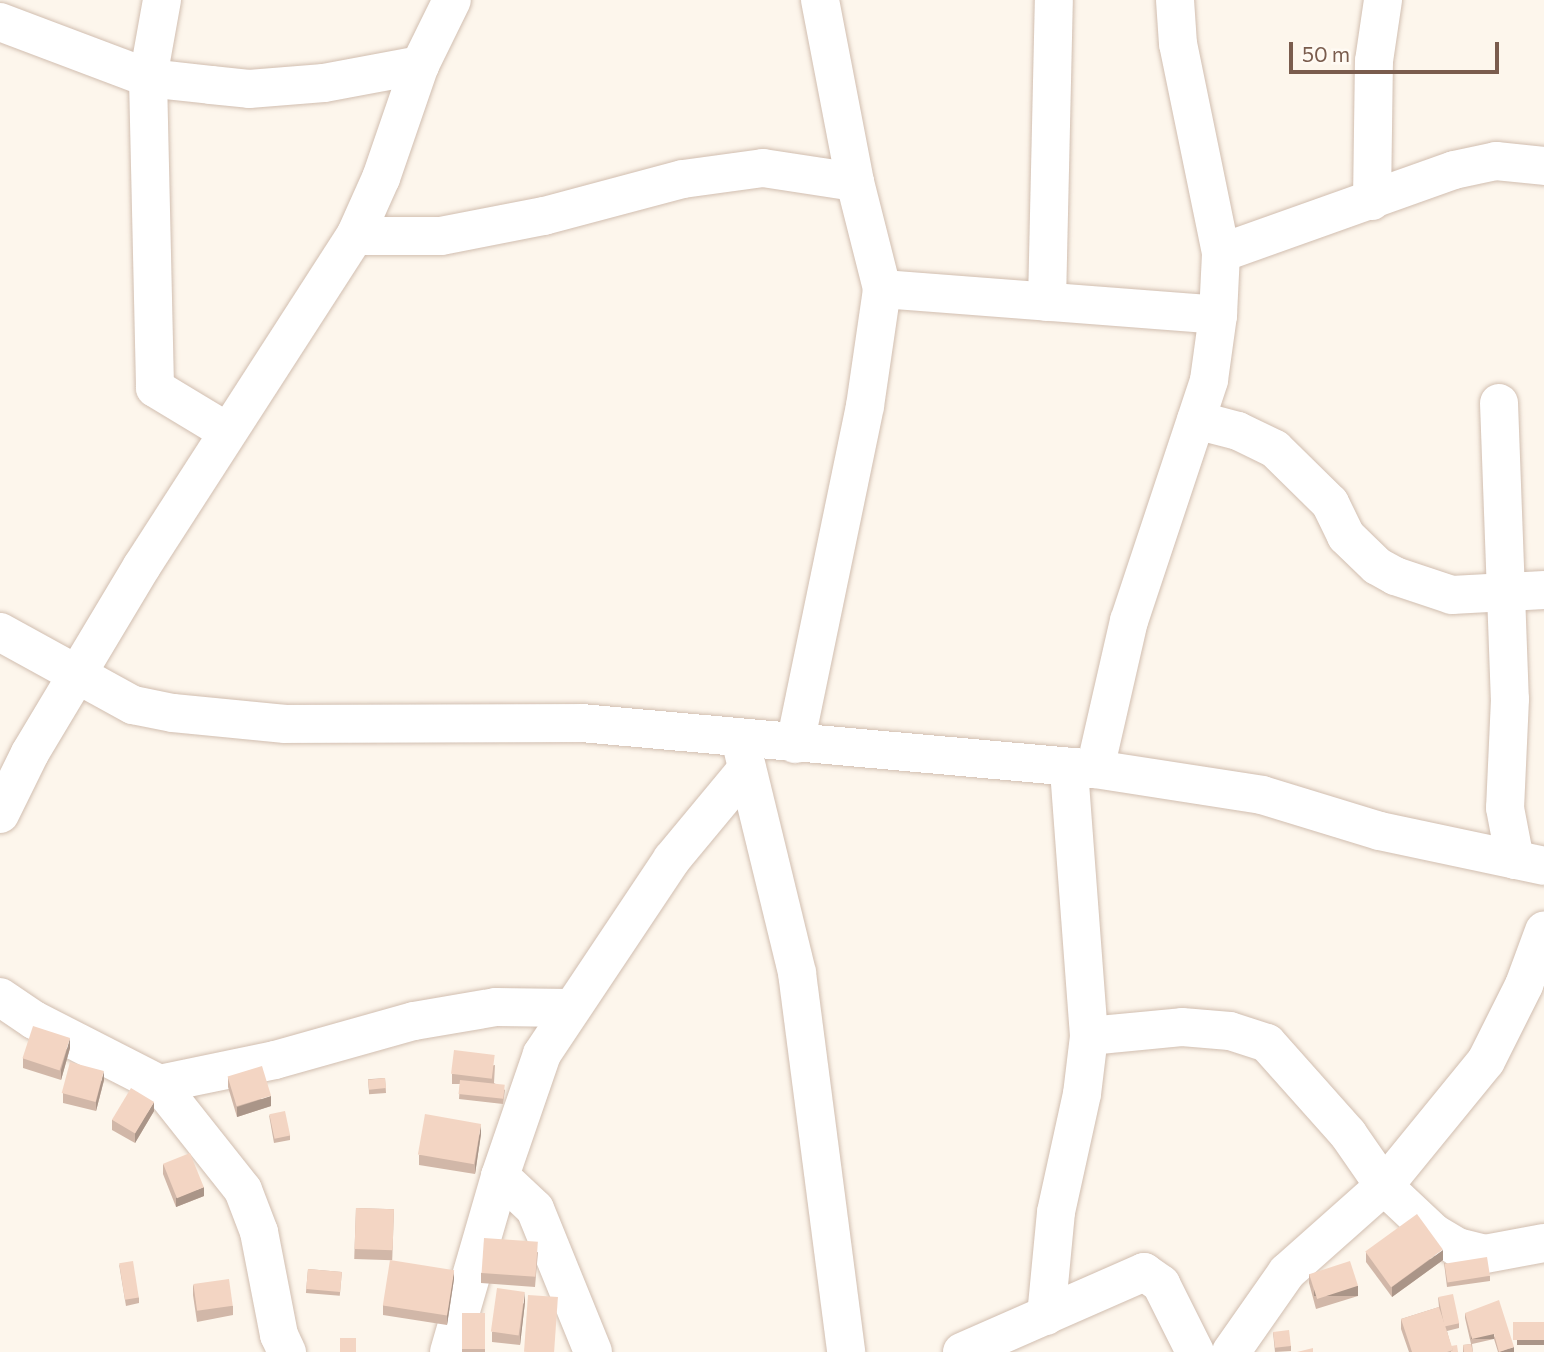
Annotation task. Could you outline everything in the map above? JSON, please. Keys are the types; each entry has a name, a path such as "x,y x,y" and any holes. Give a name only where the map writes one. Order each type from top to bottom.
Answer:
{"street":[{"path":"162,0 148,78 155,388 226,431"},
{"path":"0,814 15,755 78,678 226,431 322,292 355,236 381,178 420,65 452,0"},
{"path":"795,744 865,406 882,289 855,182 820,0"},
{"path":"1047,302 1054,0"},
{"path":"1046,1316 1056,1212 1082,1094 1089,1036 1082,768 1209,380 1218,315 1221,253 1181,58 1175,0"},
{"path":"1372,201 1374,61 1383,0"},
{"path":"0,22 148,78 249,89 324,83 420,65"},
{"path":"1221,253 1454,170 1486,163 1544,166"},
{"path":"355,236 441,236 544,216 683,179 763,168 855,182"},
{"path":"882,289 1218,315"},
{"path":"1499,403 1510,699 1505,808 1530,863"},
{"path":"1196,420 1238,431 1275,449 1311,480 1330,503 1346,536 1377,566 1452,596 1544,590"},
{"path":"0,632 78,678 133,705 173,713 327,725 581,723 743,755 795,744 1082,768 1262,795 1380,831 1530,863"},
{"path":"449,1352 500,1176 542,1054 569,1009 743,755"},
{"path":"743,755 797,973 846,1352"},
{"path":"1231,1352 1286,1272 1384,1186 1486,1061 1524,985 1544,931"},
{"path":"0,997 34,1020 159,1084 243,1191 259,1232 279,1335 287,1352"},
{"path":"159,1084 275,1060 414,1021 496,1007 569,1009"},
{"path":"1089,1036 1182,1027 1230,1031 1267,1043 1348,1134 1384,1186 1434,1233 1457,1247 1485,1254 1544,1243"},
{"path":"500,1176 535,1209 593,1352"},
{"path":"962,1352 1144,1272 1161,1284 1195,1352"}],"building":[{"path":"33,1026 70,1038 60,1070 22,1058"},
{"path":"454,1050 495,1055 492,1079 451,1074"},
{"path":"70,1062 104,1071 96,1102 62,1093"},
{"path":"262,1066 271,1096 237,1106 228,1077"},
{"path":"385,1078 386,1088 369,1090 368,1080"},
{"path":"460,1080 505,1085 503,1099 459,1094"},
{"path":"131,1088 154,1102 135,1134 112,1120"},
{"path":"285,1111 290,1135 275,1139 269,1114"},
{"path":"425,1114 481,1124 474,1164 418,1154"},
{"path":"190,1153 204,1187 177,1198 163,1164"},
{"path":"356,1208 394,1209 393,1250 355,1249"},
{"path":"1417,1214 1443,1250 1391,1287 1365,1252"},
{"path":"484,1238 538,1242 535,1277 482,1273"},
{"path":"1487,1257 1490,1276 1448,1282 1445,1264"},
{"path":"390,1260 454,1270 447,1316 383,1305"},
{"path":"133,1261 139,1298 125,1300 119,1263"},
{"path":"1350,1261 1358,1286 1317,1299 1309,1274"},
{"path":"308,1269 342,1272 340,1292 306,1289"},
{"path":"229,1279 233,1306 197,1311 193,1284"},
{"path":"497,1288 525,1292 519,1335 491,1332"},
{"path":"1453,1294 1459,1323 1445,1326 1438,1297"},
{"path":"528,1295 558,1297 554,1352 524,1352"},
{"path":"1499,1300 1514,1347 1499,1352 1494,1334 1472,1339 1465,1313"},
{"path":"1439,1307 1453,1350 1412,1352 1401,1319"},
{"path":"462,1313 485,1313 485,1349 462,1349"},
{"path":"1513,1322 1544,1322 1544,1340 1513,1340"},
{"path":"1289,1330 1291,1346 1275,1348 1273,1332"},
{"path":"340,1338 356,1338 356,1352 340,1352"},
{"path":"1471,1344 1473,1352 1464,1352 1463,1345"},
{"path":"1457,1345 1458,1352 1451,1352 1451,1346"},
{"path":"1313,1348 1313,1352 1297,1352"}]}
